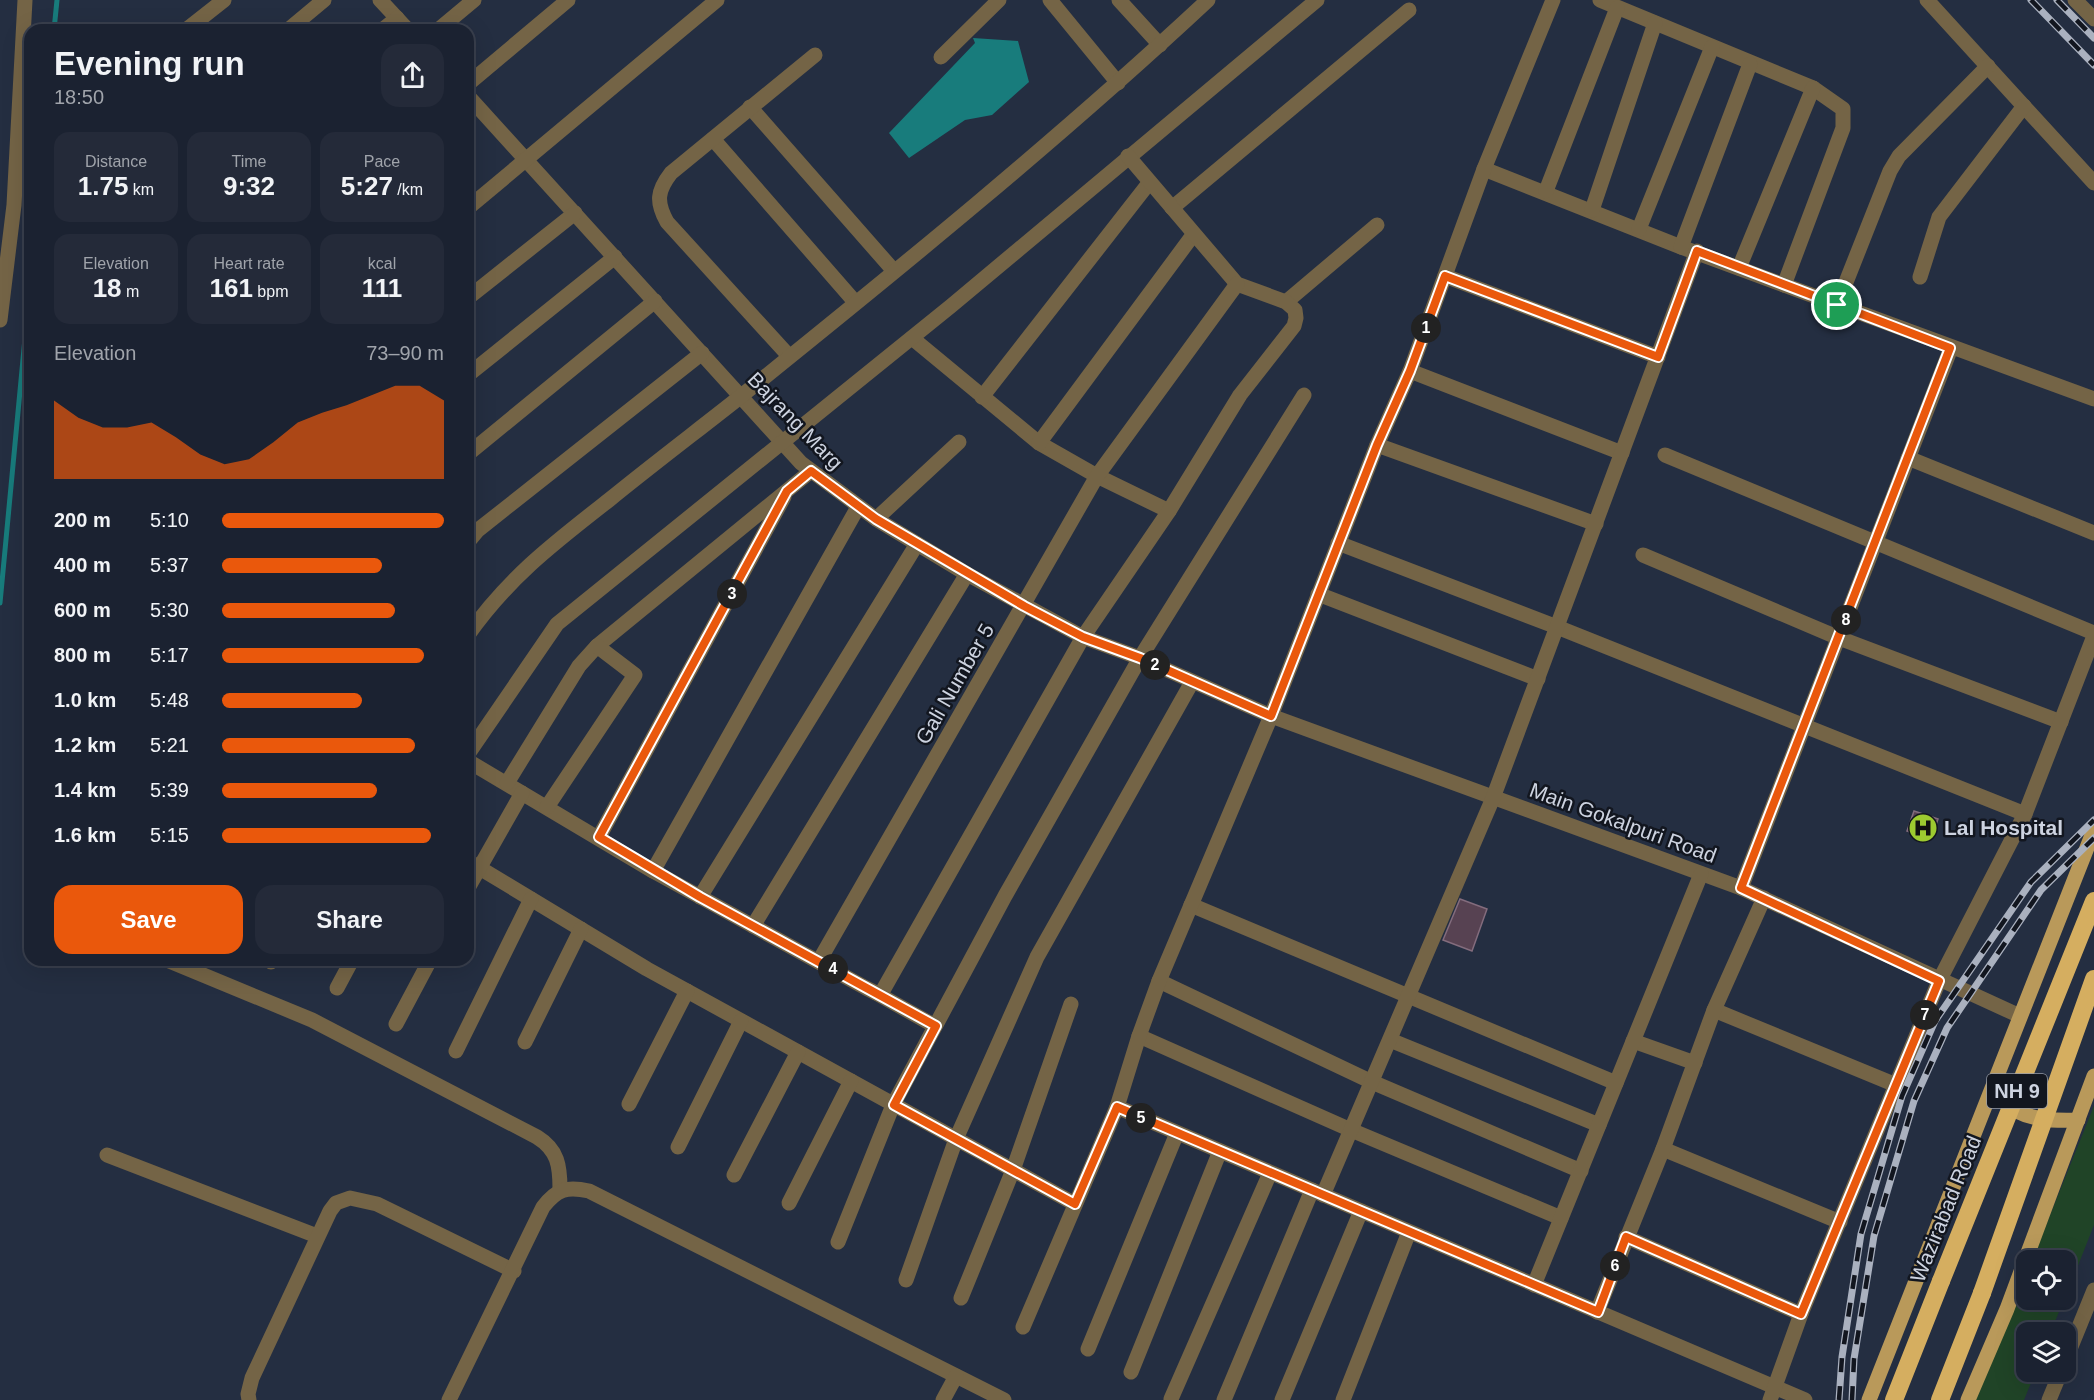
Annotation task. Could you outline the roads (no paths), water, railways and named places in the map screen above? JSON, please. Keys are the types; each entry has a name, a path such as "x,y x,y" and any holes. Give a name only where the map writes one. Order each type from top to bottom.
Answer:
{"highway":[{"name":"Wazirabad Road","path":"1894,1400 2094,901"},
{"name":"NH 9","path":"1940,1400 1982,1293 2094,979"}],"main road":[{"path":"1869,1400 2094,830"},
{"path":"1968,1400 2007,1309 2093,1080"},
{"path":"1995,1081 2006,1103 2028,1116 2056,1121 2078,1120"}],"street":[{"path":"0,320 14,206 25,0"},
{"path":"194,24 224,0"},
{"path":"295,24 324,0"},
{"path":"380,0 402,24"},
{"path":"445,24 474,0"},
{"path":"474,79 568,0"},
{"path":"474,203 717,0"},
{"path":"941,57 999,0"},
{"path":"1050,0 1118,83"},
{"path":"1119,0 1160,45"},
{"path":"474,744 557,624 912,338 1317,0"},
{"path":"1023,1327 1117,1107 1159,981 1271,716 1377,445 1410,371 1484,169 1553,0"},
{"path":"1600,0 1749,64 1813,88 1838,103 1843,109 1845,121 1784,285"},
{"path":"1927,0 2094,183"},
{"path":"2075,0 2094,19"},
{"path":"474,627 505,586 542,552 741,396 894,271 1118,83 1207,1"},
{"path":"1546,192 1617,8"},
{"path":"1172,208 1408,10"},
{"path":"390,24 397,18"},
{"path":"1592,210 1655,22"},
{"path":"1639,229 1712,47"},
{"path":"789,356 667,222 659,209 658,196 671,173 815,55"},
{"path":"1681,247 1749,64"},
{"path":"1837,305 1890,171 1899,156 1988,66"},
{"path":"1739,268 1813,88"},
{"path":"1920,277 1939,217 2024,106"},
{"path":"750,108 894,271"},
{"name":"Bajrang Marg","path":"474,114 525,161 575,213 782,442 811,471 858,507 967,574 1083,637 1140,658 1271,716"},
{"path":"713,139 855,302"},
{"path":"876,993 882,992 888,985 1083,637 1169,511 1240,394 1294,326 1295,310 1286,302 1237,284 1128,156"},
{"path":"1484,169 1681,247 1697,251 1950,348 2094,399"},
{"path":"982,397 1149,183"},
{"path":"0,235 14,206"},
{"path":"474,293 575,213"},
{"path":"1286,302 1377,225"},
{"path":"1039,443 1193,235"},
{"path":"1224,1400 1318,1193 1351,1130 1493,798 1697,251"},
{"path":"474,370 615,257"},
{"path":"1445,276 1658,357"},
{"name":"Gali Number 5","path":"819,961 1097,476 1237,284"},
{"path":"474,449 655,301"},
{"path":"912,338 1039,443 1097,476 1169,511"},
{"path":"1741,888 1950,348"},
{"path":"474,535 702,353"},
{"path":"1410,371 1622,453"},
{"path":"838,1242 894,1105 1005,897 1140,658 1304,395"},
{"path":"876,519 959,442"},
{"path":"1377,445 1596,524"},
{"path":"1665,454 2094,634 2025,814 1939,981 1801,1314 1772,1394"},
{"path":"1908,458 2094,533"},
{"path":"507,783 579,666 597,646 811,471"},
{"path":"599,837 787,491"},
{"path":"652,871 858,507"},
{"path":"1338,543 1557,627 2025,814"},
{"path":"700,897 917,544"},
{"path":"1643,555 1839,638 2061,722"},
{"path":"753,926 967,574"},
{"path":"1318,594 1538,679"},
{"path":"547,807 635,675 597,646"},
{"path":"906,1280 956,1139 1036,957 1192,682"},
{"name":"Main Gokalpuri Road","path":"1271,716 1741,888 1939,981 2020,1016"},
{"path":"474,764 599,837 652,871 936,1026"},
{"path":"474,863 522,793"},
{"path":"474,865 687,991 1075,1204"},
{"path":"1534,1285 1701,874"},
{"path":"1598,1312 1663,1149 1714,1010 1764,898"},
{"path":"456,1051 531,899"},
{"path":"1191,905 1616,1083"},
{"path":"525,1042 580,929"},
{"path":"182,966 312,1020 537,1137 549,1145 556,1155 560,1166 560,1189"},
{"path":"337,988 349,966"},
{"path":"396,1024 427,966"},
{"path":"1159,981 1372,1082 1581,1171"},
{"path":"629,1104 687,991"},
{"path":"962,1298 1013,1170 1071,1004"},
{"path":"1714,1010 1896,1085"},
{"path":"678,1147 741,1021"},
{"path":"1139,1036 1351,1130 1561,1218"},
{"path":"1390,1040 1599,1125"},
{"path":"1633,1041 1695,1063"},
{"path":"734,1175 798,1052"},
{"path":"789,1203 851,1081"},
{"path":"1117,1107 1598,1312 1772,1394 1804,1400"},
{"path":"1088,1349 1177,1133"},
{"path":"1663,1149 1840,1222"},
{"path":"1131,1372 1220,1151"},
{"path":"107,1155 317,1236"},
{"path":"1171,1400 1270,1173"},
{"path":"449,1400 543,1208 560,1189 573,1187 589,1191 1004,1400"},
{"path":"247,1398 252,1378 317,1236 336,1203 350,1198 377,1204 514,1270"},
{"path":"1282,1400 1361,1211"},
{"path":"1343,1400 1409,1232"},
{"path":"1626,1237 1801,1314"},
{"path":"2076,1334 2094,1290"},
{"path":"943,1400 956,1376"},
{"path":"2049,1400 2056,1382"}],"waterway":[{"path":"55,24 57,0"},
{"path":"0,603 24,349"}],"railway":[{"path":"2031,0 2094,65"},
{"path":"2057,0 2094,38"},
{"path":"1839,1400 1842,1357 1861,1234 1902,1096 1935,1021 2031,882 2094,820"},
{"path":"1852,1400 1854,1359 1874,1236 1914,1101 1947,1028 2041,890 2094,838"}],"place":[{"name":"Lal Hospital","path":"1923,828"}]}
